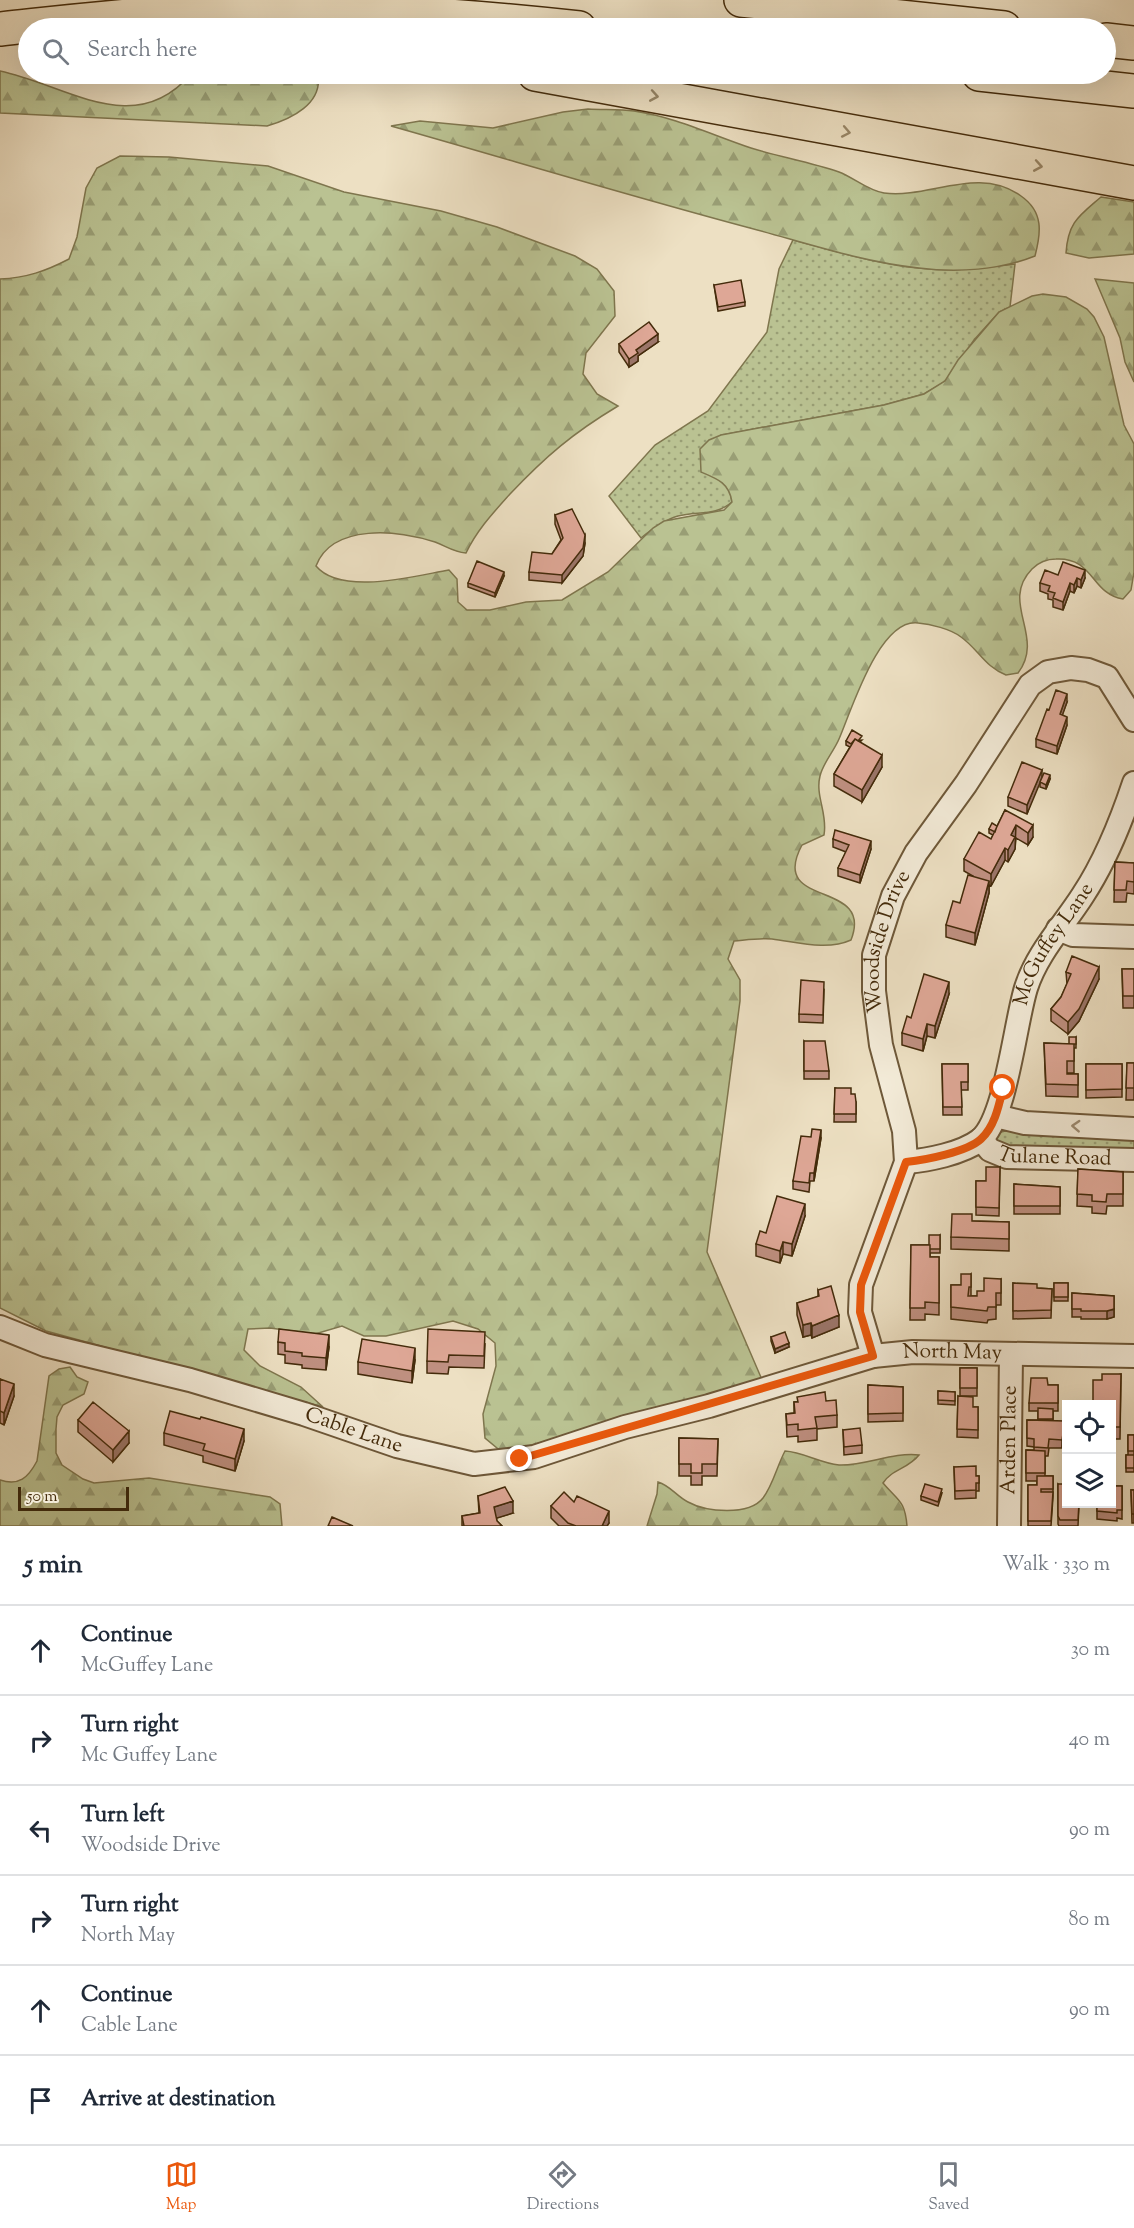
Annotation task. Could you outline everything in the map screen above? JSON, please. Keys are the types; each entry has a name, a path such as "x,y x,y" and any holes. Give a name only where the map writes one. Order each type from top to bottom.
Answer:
{"highway":[{"path":"741,0 910,18"},
{"path":"126,18 199,11 391,12 487,18"},
{"path":"0,29 18,27"},
{"path":"1116,40 1134,43"},
{"path":"590,84 1134,183"},
{"path":"1070,84 1134,91"}],"street":[{"name":"Woodside Drive","path":"873,1356 860,1312 861,1285 906,1162 903,1131 876,1022 874,955 879,935 902,876 1030,685 1048,672 1071,668 1088,670 1107,677 1134,720"},
{"name":"McGuffey Lane","path":"996,1116 1026,986 1058,928 1083,896 1108,852 1134,783"},
{"path":"1058,928 1073,935 1134,937"},
{"path":"906,1162 936,1157 981,1139 996,1116"},
{"name":"Tulane Road","path":"996,1116 1025,1123 1134,1129"},
{"name":"Tulane Road","path":"981,1139 994,1153 1007,1157 1134,1160"},
{"name":"Cable Lane","path":"0,1326 45,1345 190,1380 304,1414 397,1446 474,1464 534,1457 625,1428 709,1406"},
{"name":"North May","path":"709,1406 873,1356 913,1352 1134,1356"},
{"name":"Arden Place","path":"1009,1526 1011,1355"}],"green space":[{"path":"0,71 18,76 18,84 42,84 99,103 123,106 147,103 169,93 179,84 318,84 316,94 303,109 267,126 0,113"},
{"path":"588,109 634,111 664,117 751,148 839,172 872,190 884,193 901,194 971,183 988,183 1005,187 1021,196 1034,209 1039,223 1039,239 1035,256 993,267 963,270 933,269 876,261 660,203 391,126 420,121 493,128 563,112"},
{"path":"120,156 169,157 268,166 344,192 441,211 497,227 575,256 597,269 614,291 615,316 586,353 583,374 597,394 618,406 587,426 536,468 492,515 466,553 420,538 368,533 336,542 324,552 316,566 327,575 360,582 379,582 449,570 457,579 458,602 467,610 490,610 526,602 562,600 608,572 653,528 664,521 724,510 732,502 728,490 717,480 701,472 700,449 709,440 721,435 884,405 924,394 945,381 958,360 999,312 1032,296 1043,294 1066,297 1087,309 1094,317 1104,337 1124,425 1134,444 1134,572 1131,590 1123,599 1112,596 1085,569 1068,560 1056,559 1037,564 1023,582 1020,594 1027,646 1025,659 1018,673 1006,675 999,672 961,637 940,627 918,623 904,625 891,635 868,669 839,739 821,771 819,791 825,827 824,835 802,845 795,865 798,879 808,887 849,908 854,921 851,940 832,945 767,939 734,941 728,959 740,980 740,1001 707,1252 763,1382 503,1453 485,1438 483,1414 496,1366 495,1343 478,1329 453,1321 386,1336 364,1336 342,1326 315,1334 270,1328 248,1329 244,1350 260,1366 301,1387 323,1407 46,1331 0,1308 0,279 36,273 69,259 77,237 86,188 97,168"},
{"path":"1101,197 1134,202 1134,254 1089,258 1066,253 1069,234 1076,220"},
{"path":"793,240 871,260 918,268 954,270 1015,264 1010,307 999,312 974,340 945,382 924,394 884,405 721,435 722,481 730,491 732,502 713,511 673,518 658,525 641,538 609,496 655,445 708,411 767,332 779,269"},
{"path":"1095,279 1134,283 1134,382 1125,362 1120,338"},
{"path":"1010,1130 1134,1137 1134,1156 1055,1156 996,1145 996,1137 1001,1132"},
{"path":"70,1367 77,1377 88,1382 84,1394 63,1405 57,1417 56,1453 62,1465 83,1479 94,1483 149,1478 270,1497 280,1504 282,1526 0,1526 0,1480 18,1481 34,1467 37,1461 49,1376 59,1369"},
{"path":"785,1451 839,1465 899,1455 919,1455 883,1483 905,1511 907,1526 647,1526 657,1494 658,1482 684,1500 705,1508 727,1511 748,1508 763,1498"}],"building":[{"path":"741,280 745,302 718,307 714,285"},
{"path":"649,322 658,334 636,350 638,353 629,359 619,344"},
{"path":"572,509 585,535 583,548 562,575 529,572 532,552 552,554 563,538 555,515"},
{"path":"477,561 504,572 495,593 468,583"},
{"path":"1063,562 1085,570 1081,580 1077,578 1074,585 1070,583 1063,602 1053,598 1055,593 1048,591 1050,586 1040,583 1045,570 1058,575"},
{"path":"1056,690 1067,694 1060,714 1067,717 1057,746 1036,739"},
{"path":"852,730 862,736 851,744 846,741"},
{"path":"855,739 882,755 862,790 834,774"},
{"path":"1022,762 1042,770 1027,805 1008,797"},
{"path":"1044,773 1050,775 1046,785 1040,782"},
{"path":"1005,810 1033,825 1028,833 1016,825 1011,835 1015,837 1008,850 1005,848 991,874 964,859 979,832 991,839"},
{"path":"992,823 997,826 995,832 989,829"},
{"path":"835,830 871,841 860,875 838,868 849,845 833,839"},
{"path":"1115,862 1134,863 1134,882 1127,881 1126,890 1114,890"},
{"path":"968,875 989,881 975,933 946,925 953,901 960,903"},
{"path":"1072,956 1099,967 1079,1009 1068,1022 1051,1009 1061,997 1071,974 1066,972"},
{"path":"1122,969 1134,969 1134,996 1123,996"},
{"path":"924,974 949,982 935,1026 927,1024 923,1039 902,1033 907,1016 911,1018"},
{"path":"801,980 824,982 823,1015 799,1014"},
{"path":"1069,1037 1076,1037 1076,1044 1069,1044"},
{"path":"804,1041 825,1041 829,1071 804,1071"},
{"path":"1044,1043 1074,1044 1074,1061 1067,1061 1067,1074 1078,1074 1078,1085 1046,1084"},
{"path":"1127,1063 1134,1063 1134,1088 1126,1088"},
{"path":"942,1064 968,1064 968,1082 961,1082 962,1107 943,1107"},
{"path":"1086,1064 1122,1064 1122,1089 1086,1090"},
{"path":"835,1088 851,1088 851,1094 855,1094 856,1114 834,1114"},
{"path":"812,1129 821,1130 814,1173 810,1173 809,1183 793,1181 801,1136 811,1137"},
{"path":"986,1167 1000,1167 999,1208 976,1207 976,1181 986,1181"},
{"path":"1078,1169 1123,1172 1123,1194 1107,1194 1106,1202 1092,1201 1092,1195 1077,1194"},
{"path":"1014,1184 1060,1187 1060,1206 1014,1206"},
{"path":"777,1196 805,1204 792,1244 783,1242 780,1251 756,1244 760,1231 766,1233"},
{"path":"952,1214 972,1214 972,1221 1009,1222 1009,1239 951,1237"},
{"path":"929,1235 940,1235 940,1249 930,1249"},
{"path":"911,1245 930,1245 930,1257 939,1257 939,1303 925,1302 925,1308 910,1308"},
{"path":"961,1274 971,1274 968,1296 977,1296 977,1291 984,1291 984,1278 1001,1279 1001,1293 996,1293 996,1307 988,1307 987,1311 951,1307 951,1285 961,1285"},
{"path":"1013,1283 1037,1284 1037,1288 1052,1289 1051,1310 1013,1311"},
{"path":"1054,1283 1068,1283 1068,1297 1054,1297"},
{"path":"831,1286 839,1315 812,1326 811,1323 803,1325 797,1303 819,1296 818,1290"},
{"path":"1072,1293 1114,1296 1114,1309 1081,1311 1081,1309 1072,1309"},
{"path":"279,1329 329,1335 326,1358 302,1356 302,1353 285,1351 285,1343 278,1342"},
{"path":"428,1329 485,1332 484,1356 449,1355 448,1362 427,1361"},
{"path":"785,1332 789,1343 775,1349 771,1337"},
{"path":"362,1339 415,1348 412,1371 358,1362"},
{"path":"960,1368 977,1368 977,1388 960,1388"},
{"path":"1102,1374 1121,1374 1120,1427 1116,1427 1116,1400 1093,1400 1093,1380 1102,1380"},
{"path":"1031,1378 1047,1378 1048,1385 1058,1385 1058,1403 1029,1403"},
{"path":"0,1379 14,1384 4,1413 0,1411"},
{"path":"868,1385 903,1387 903,1413 868,1414"},
{"path":"938,1391 955,1392 955,1401 938,1400"},
{"path":"825,1392 826,1401 836,1400 837,1415 815,1417 817,1428 798,1430 798,1424 787,1425 786,1414 795,1413 794,1402 798,1402 797,1397"},
{"path":"958,1396 973,1397 973,1407 978,1407 978,1430 957,1429"},
{"path":"93,1402 129,1431 113,1450 78,1420"},
{"path":"1038,1408 1053,1409 1053,1419 1038,1419"},
{"path":"170,1411 244,1429 235,1459 203,1450 205,1444 164,1433"},
{"path":"1027,1420 1062,1421 1062,1440 1049,1439 1048,1448 1034,1447 1034,1439 1027,1438"},
{"path":"860,1428 862,1445 844,1447 843,1430"},
{"path":"1128,1435 1134,1435 1134,1451 1128,1451"},
{"path":"679,1438 718,1439 717,1464 702,1464 702,1473 691,1473 691,1464 679,1464"},
{"path":"1026,1450 1045,1451 1045,1473 1026,1473"},
{"path":"1126,1455 1134,1455 1134,1468 1126,1468"},
{"path":"976,1466 979,1483 976,1483 976,1490 955,1491 954,1467"},
{"path":"1037,1476 1053,1476 1053,1489 1041,1489 1041,1492 1053,1492 1051,1521 1028,1521 1028,1485 1037,1485"},
{"path":"925,1484 942,1489 938,1502 921,1496"},
{"path":"1058,1484 1062,1484 1062,1508 1079,1508 1078,1520 1060,1520"},
{"path":"1116,1486 1122,1486 1122,1510 1117,1510 1117,1513 1097,1511 1097,1508 1116,1508"},
{"path":"505,1487 513,1501 494,1507 497,1521 502,1526 464,1526 462,1516 480,1513 478,1496"},
{"path":"1131,1490 1134,1490 1134,1514 1132,1514"},
{"path":"564,1492 574,1502 577,1496 609,1511 602,1526 576,1526 568,1523 551,1506"},
{"path":"332,1517 353,1526 328,1526"}],"route":[{"path":"520,1459 534,1457 670,1415 709,1406 791,1379 873,1356 860,1312 861,1285 906,1162 936,1157 981,1139 996,1116 1003,1088"}]}
